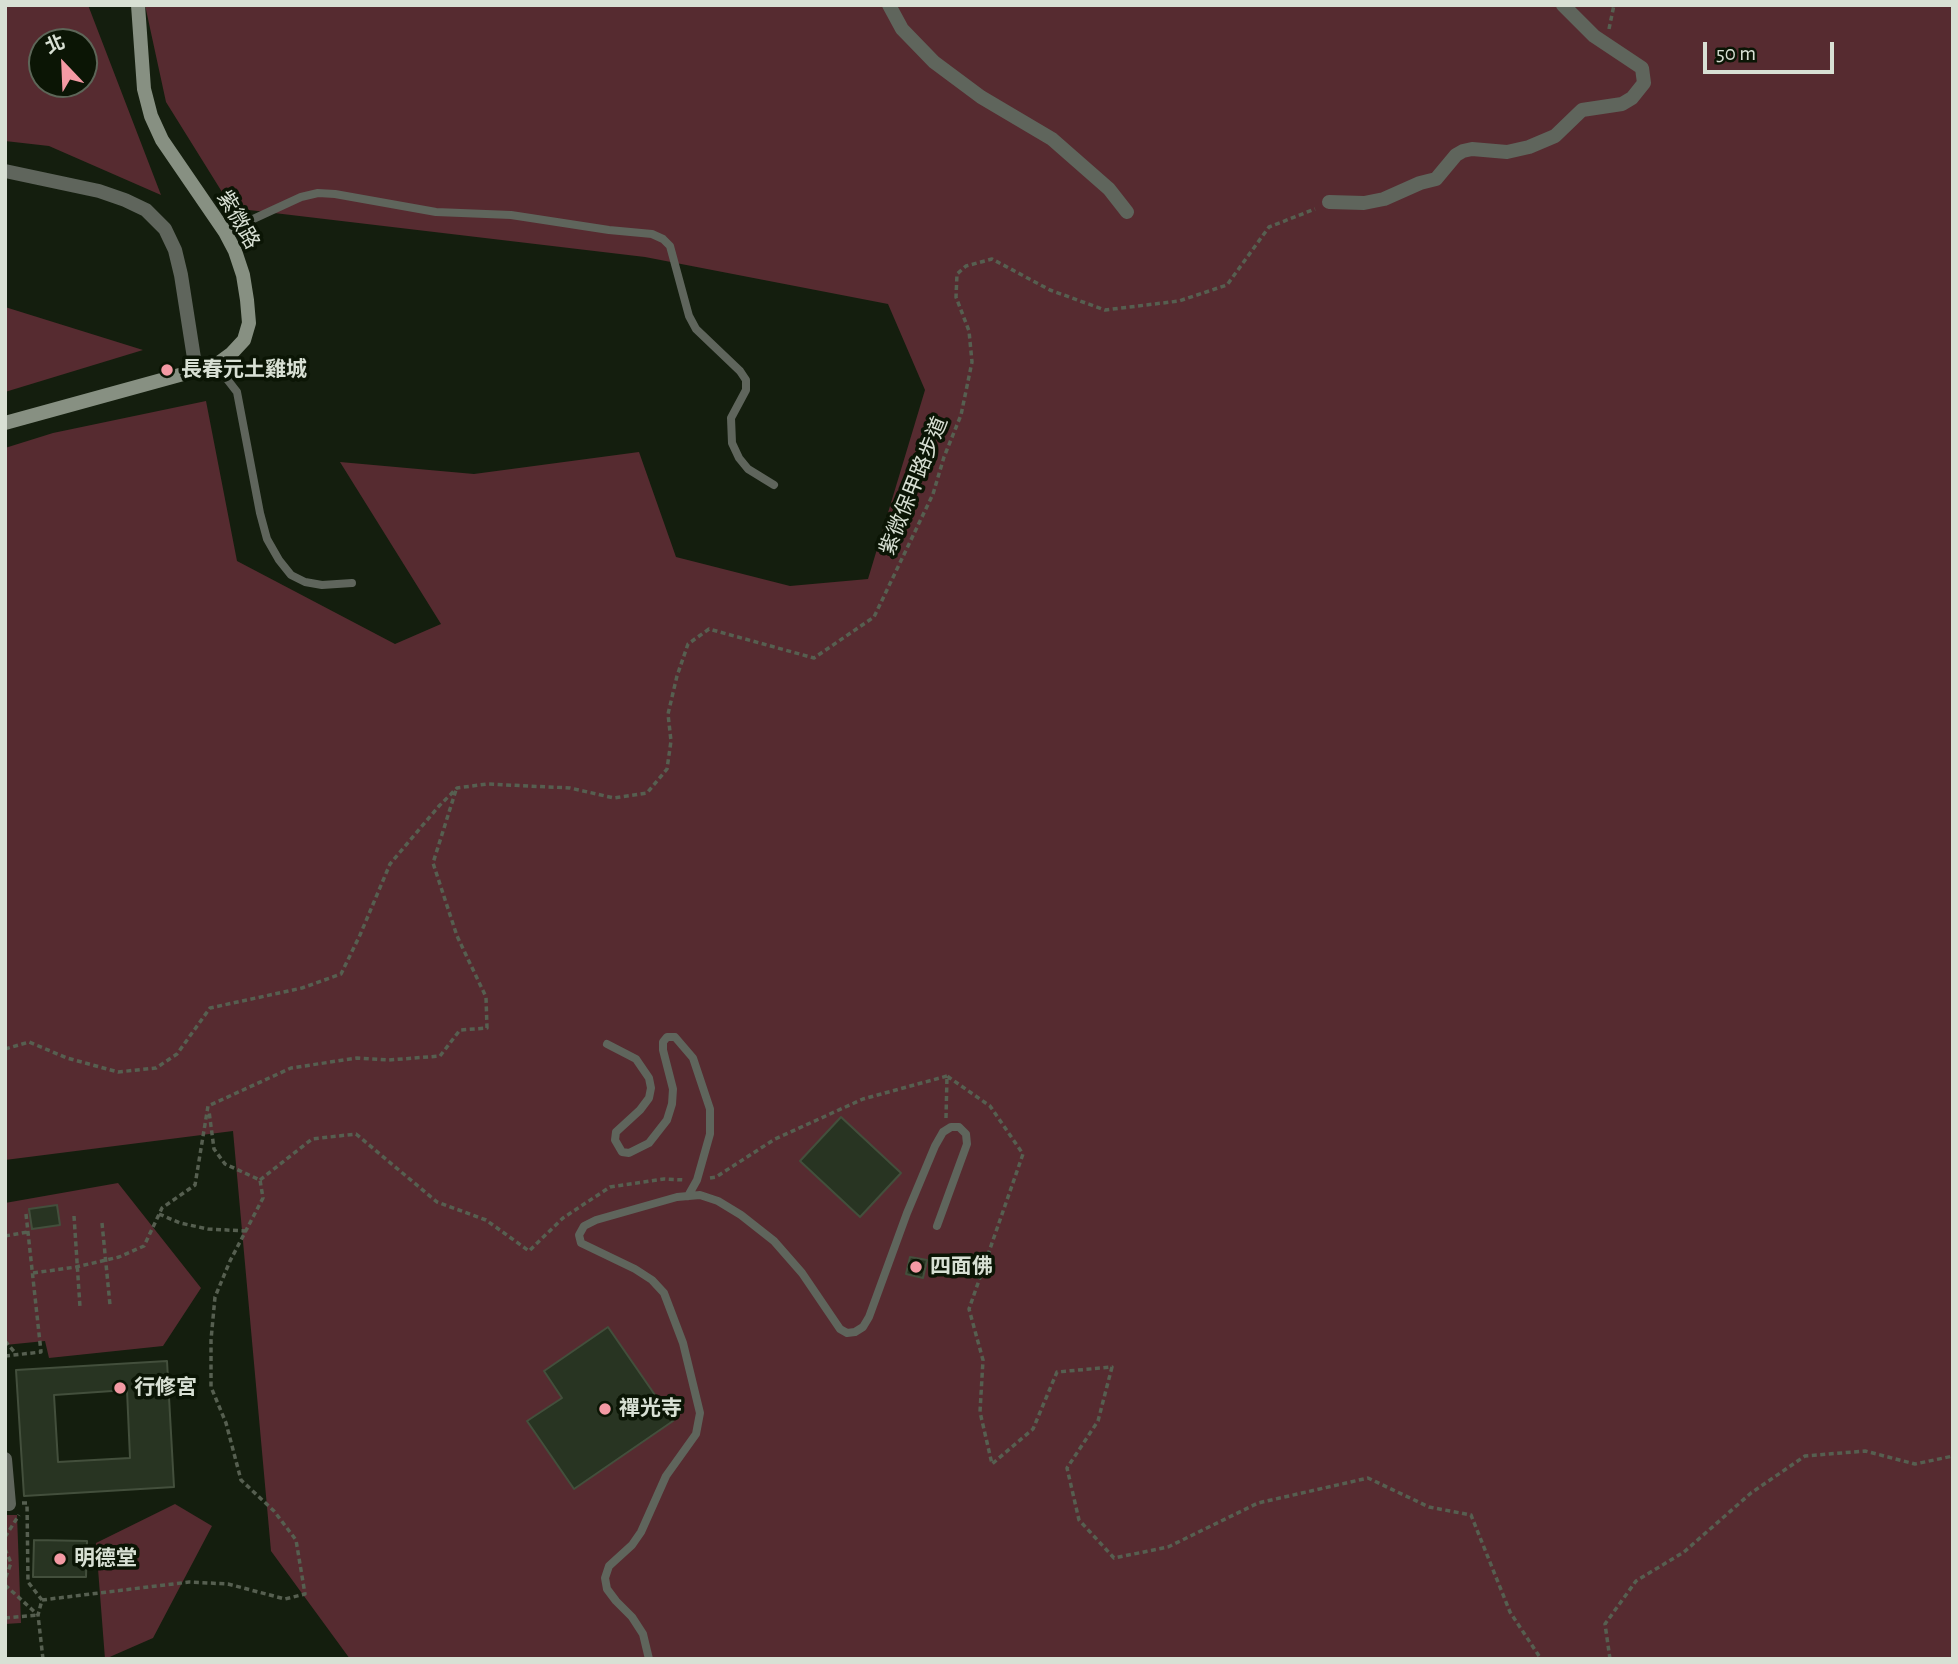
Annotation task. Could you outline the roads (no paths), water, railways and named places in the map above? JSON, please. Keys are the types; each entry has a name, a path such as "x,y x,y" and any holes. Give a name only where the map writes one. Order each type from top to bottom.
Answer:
{"street":[{"name":"紫微路","path":"5,423 216,365 244,340 248,323 243,275 235,251 162,140 151,116 144,89 138,5"},
{"path":"889,5 902,29 934,62 981,97 1052,139 1109,189 1127,212"},
{"path":"1329,202 1364,203 1384,199 1441,175 1451,160 1463,151 1472,149 1507,152 1529,147 1555,136 1582,110 1622,104 1632,98 1644,83 1642,68 1594,36 1563,5"},
{"path":"5,171 99,191 125,200 146,210 165,229 175,250 181,275 197,371"},
{"path":"5,1459 7,1504"}],"lane":[{"path":"225,232 318,193 436,212 511,215 652,234 663,239 670,246 689,316 696,329 746,380 746,390 731,418 732,443 748,469 774,485"},
{"path":"216,365 237,392 260,513 267,539 279,560 291,575 305,582 322,585 352,583"},
{"path":"607,1044 636,1059 649,1078 651,1088 649,1098 640,1111 616,1132 615,1140 622,1152 629,1153 649,1143 667,1120 673,1089 663,1042 667,1037 675,1037 693,1058 710,1109 709,1143 697,1180 688,1196"},
{"path":"649,1659 643,1634 607,1589 605,1578 609,1566 632,1545 641,1532 666,1476 696,1434 700,1413 682,1343 664,1293 652,1280 635,1269 582,1244 579,1235 584,1226 596,1220 677,1197 700,1195 719,1201 774,1241 802,1273 840,1329 847,1333 863,1327 869,1317 935,1146 946,1130 959,1127 966,1134 967,1144 937,1226"}],"place":[{"name":"長春元土雞城","path":"167,370"},
{"name":"四面佛","path":"916,1267"},
{"name":"行修宮","path":"120,1388"},
{"name":"禪光寺","path":"605,1409"},
{"name":"明德堂","path":"60,1559"}]}
